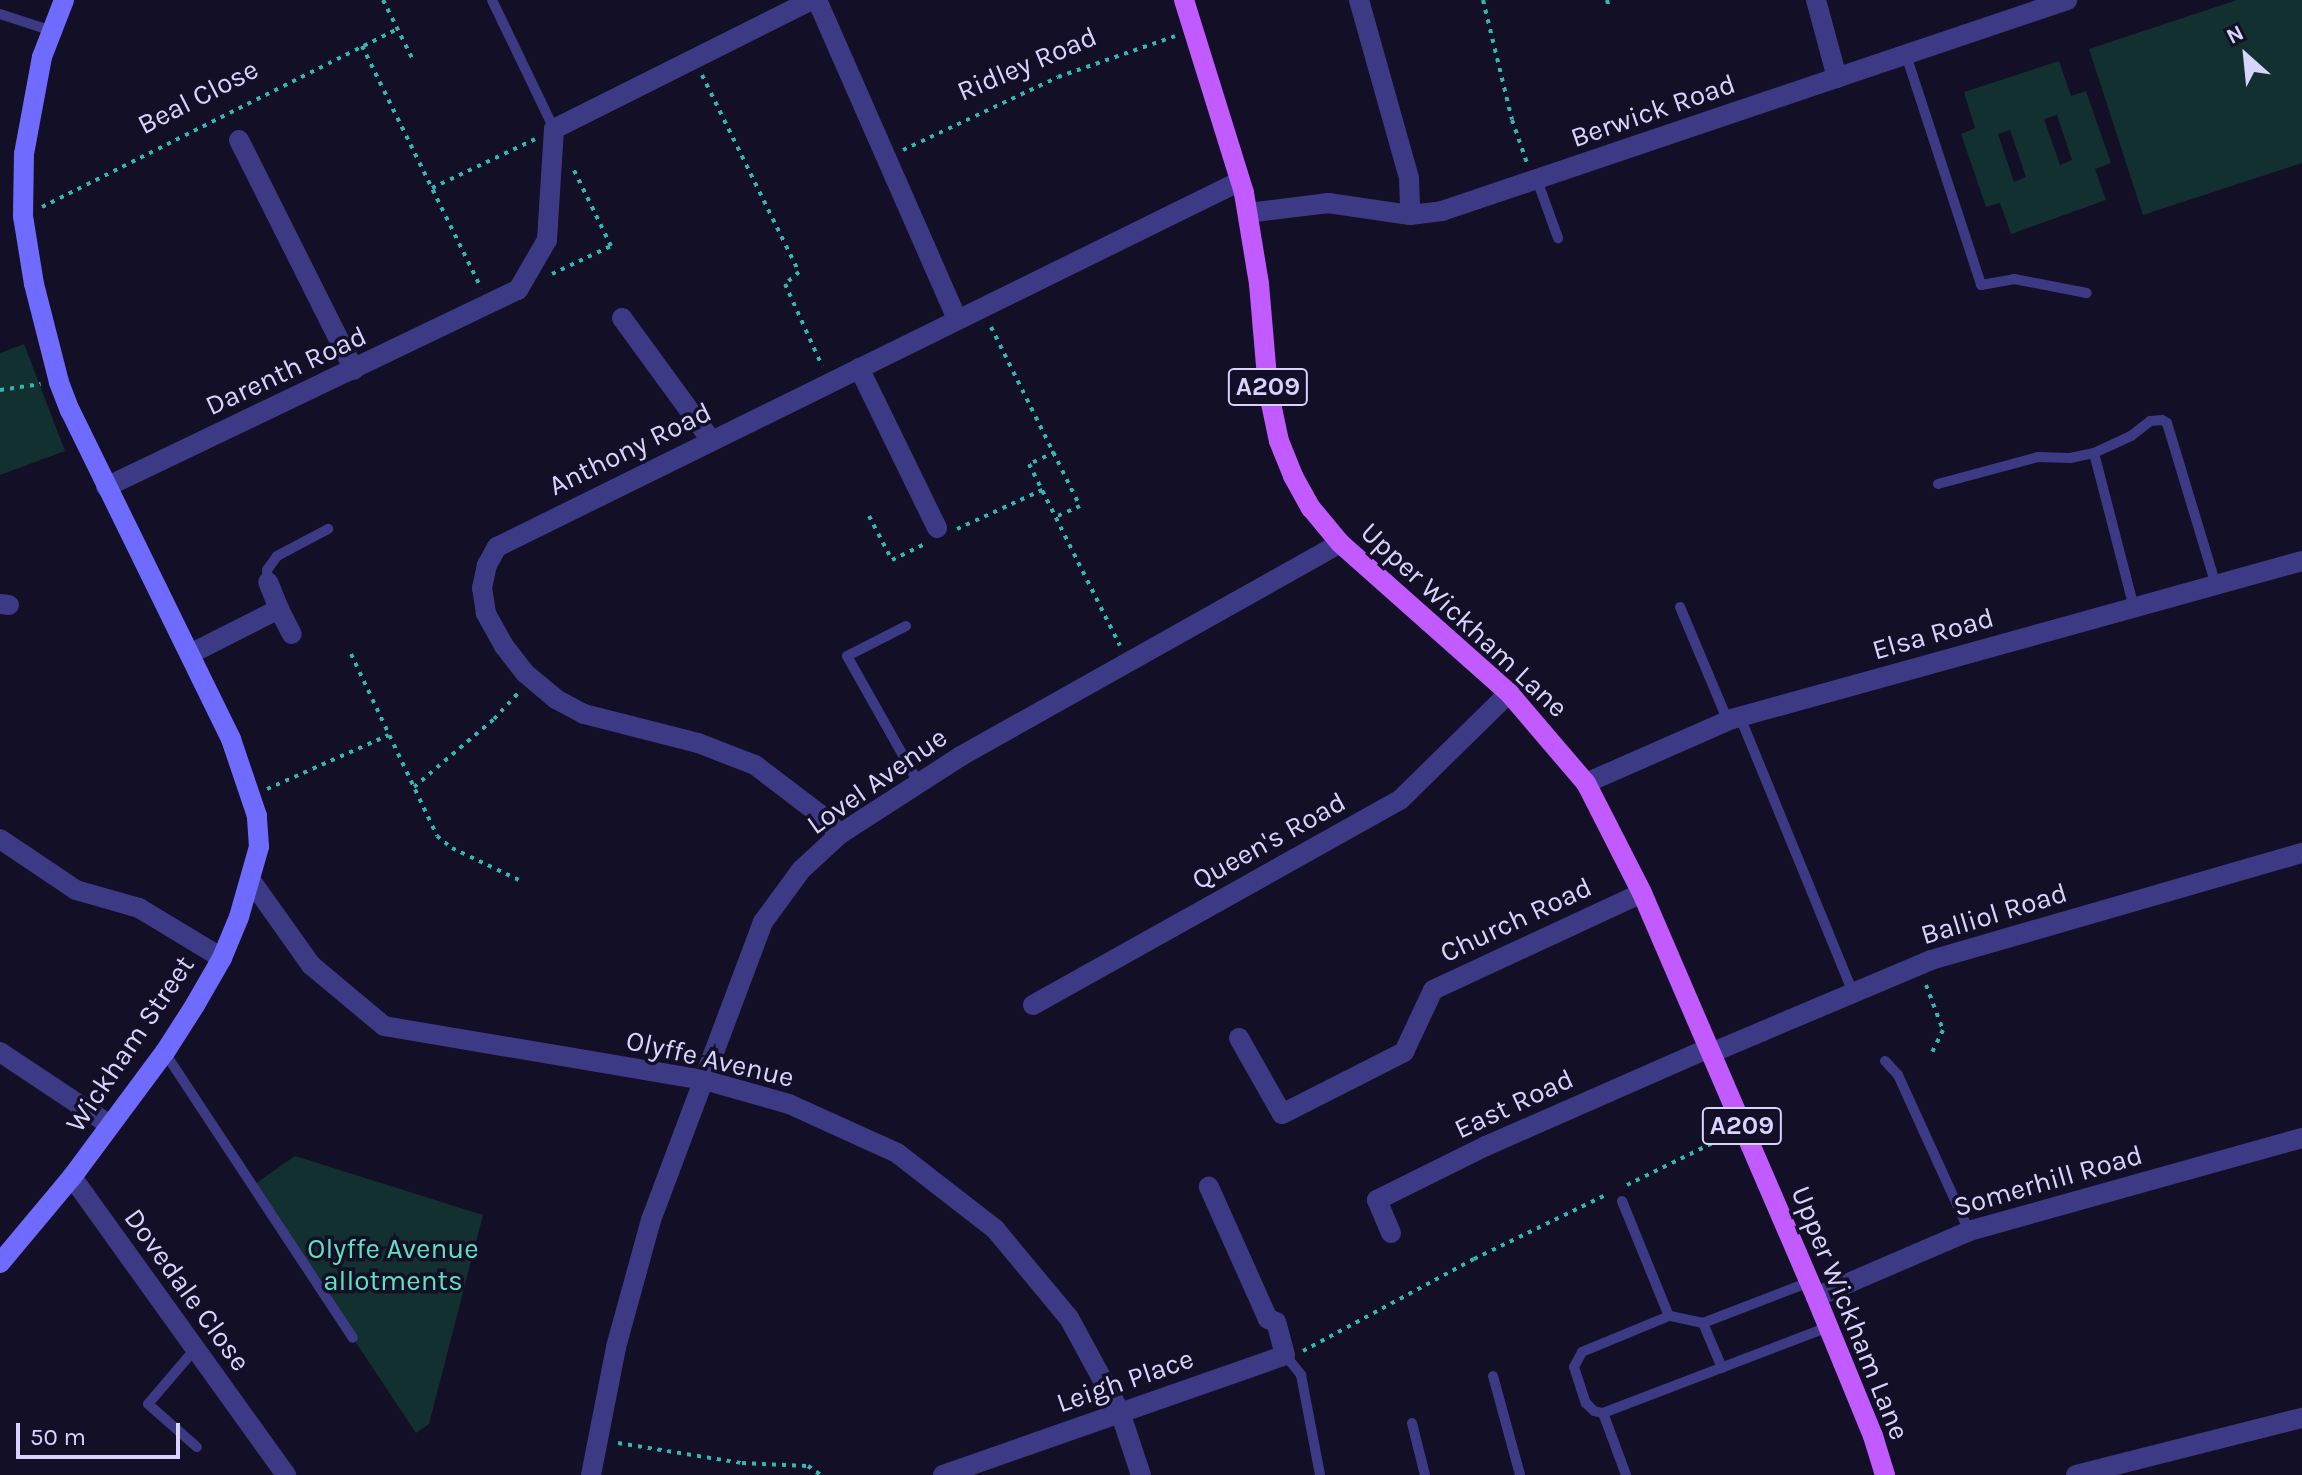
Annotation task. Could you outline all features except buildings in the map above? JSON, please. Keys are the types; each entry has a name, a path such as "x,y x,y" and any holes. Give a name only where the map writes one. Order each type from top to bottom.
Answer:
{"main road":[{"name":"Upper Wickham Lane","path":"1184,0 1248,213 1268,389 1279,441 1311,508 1340,543 1509,693 1586,783 1642,893 1710,1050 1873,1436 1885,1475"}],"street":[{"name":"Wickham Street","path":"0,1263 72,1177 165,1052 222,958 252,882 259,847 252,796 231,739 106,487 59,382 34,284 23,216 24,154 30,107 64,0"},
{"path":"518,290 547,240 554,129 815,0 957,319"},
{"path":"1359,0 1409,178 1410,215"},
{"path":"1816,0 1837,78"},
{"name":"Berwick Road","path":"1248,213 1328,203 1410,215 1442,211 1906,55 2029,6 2067,0"},
{"name":"Beal Close","path":"239,140 354,370"},
{"name":"Anthony Road","path":"840,834 755,765 698,743 584,714 556,699 532,678 504,646 486,613 482,588 487,565 497,547 1240,181"},
{"name":"Darenth Road","path":"106,487 518,290"},
{"path":"622,318 711,440"},
{"path":"859,368 937,528"},
{"name":"Lovel Avenue","path":"591,1475 596,1440 635,1271 763,922 801,870 840,834 918,782 1340,543"},
{"name":"Elsa Road","path":"1586,783 1734,719 2302,561"},
{"path":"268,582 292,634"},
{"path":"190,654 279,609"},
{"name":"Queen's Road","path":"1033,1005 1400,800 1509,693"},
{"path":"0,839 76,890 139,908 222,958"},
{"name":"Balliol Road","path":"1710,1050 1918,965 2302,853"},
{"name":"Olyffe Avenue","path":"252,882 311,965 384,1026 704,1080 789,1104 897,1153 945,1187 995,1229 1069,1318 1120,1412 1141,1475"},
{"name":"Church Road","path":"1239,1038 1282,1114 1404,1052 1433,990 1642,893"},
{"name":"East Road","path":"1391,1233 1377,1200 1486,1146 1710,1050"},
{"path":"0,1052 110,1125"},
{"name":"Somerhill Road","path":"1812,1289 1969,1231 2302,1138"},
{"name":"Dovedale Close","path":"72,1177 286,1475"},
{"path":"1209,1187 1268,1319 1276,1322 1285,1355"},
{"name":"Leigh Place","path":"943,1475 1285,1355"},
{"path":"2076,1475 2302,1418"}],"lane":[{"path":"492,0 554,129"},
{"path":"0,14 52,31"},
{"path":"1906,55 1981,285 2014,279 2087,293"},
{"path":"1535,180 1558,238"},
{"path":"1938,484 2038,457 2070,458 2094,453 2131,436 2156,419 2167,423 2216,585"},
{"path":"2094,453 2134,608"},
{"path":"268,582 267,570 277,556 328,529"},
{"path":"1680,607 1734,719 1853,992"},
{"path":"906,626 847,656 918,782"},
{"path":"165,1052 353,1338"},
{"path":"1885,1061 1898,1075 1969,1231"},
{"path":"1622,1201 1669,1316"},
{"path":"1812,1289 1703,1323 1669,1316 1582,1352 1576,1358 1575,1377 1586,1403 1594,1411 1603,1413 1828,1327"},
{"path":"1703,1323 1722,1368"},
{"path":"195,1349 148,1404 197,1447"},
{"path":"1285,1355 1301,1375 1320,1475"},
{"path":"1493,1376 1520,1475"},
{"path":"1603,1413 1626,1475"},
{"path":"1412,1423 1425,1475"}],"path":[{"path":"383,0 412,58"},
{"path":"1483,0 1512,120 1535,180"},
{"path":"1607,0 1609,9"},
{"name":"Beal Close","path":"23,216 397,29"},
{"name":"Ridley Road","path":"886,158 1058,77 1192,30"},
{"path":"362,46 489,306"},
{"path":"695,59 799,272 785,284 830,382"},
{"path":"432,188 554,129 611,246 518,290"},
{"path":"980,307 1080,506 1055,517"},
{"path":"0,390 59,382"},
{"path":"1055,452 1029,464 1128,663"},
{"path":"351,654 437,836 452,848 519,880"},
{"path":"414,787 494,719 532,678"},
{"path":"252,796 389,735"},
{"path":"1918,965 1943,1030 1932,1053"},
{"path":"1285,1355 1304,1351 1474,1259 1742,1129"},
{"path":"596,1440 742,1463 808,1466 821,1475"}],"green space":[{"path":"2237,0 2302,0 2302,163 2143,215 2089,49"},
{"path":"2059,61 2071,96 2086,91 2111,163 2095,169 2106,200 2011,234 2000,203 1986,207 1961,134 1975,128 1964,92","holes":["2057,115 2072,160 2060,165 2044,119","2010,130 2026,177 2014,182 1998,134"]},
{"path":"24,344 65,451 0,475 0,353"},
{"name":"Olyffe Avenue allotments","path":"295,1156 483,1215 429,1424 416,1433 252,1186"}]}
